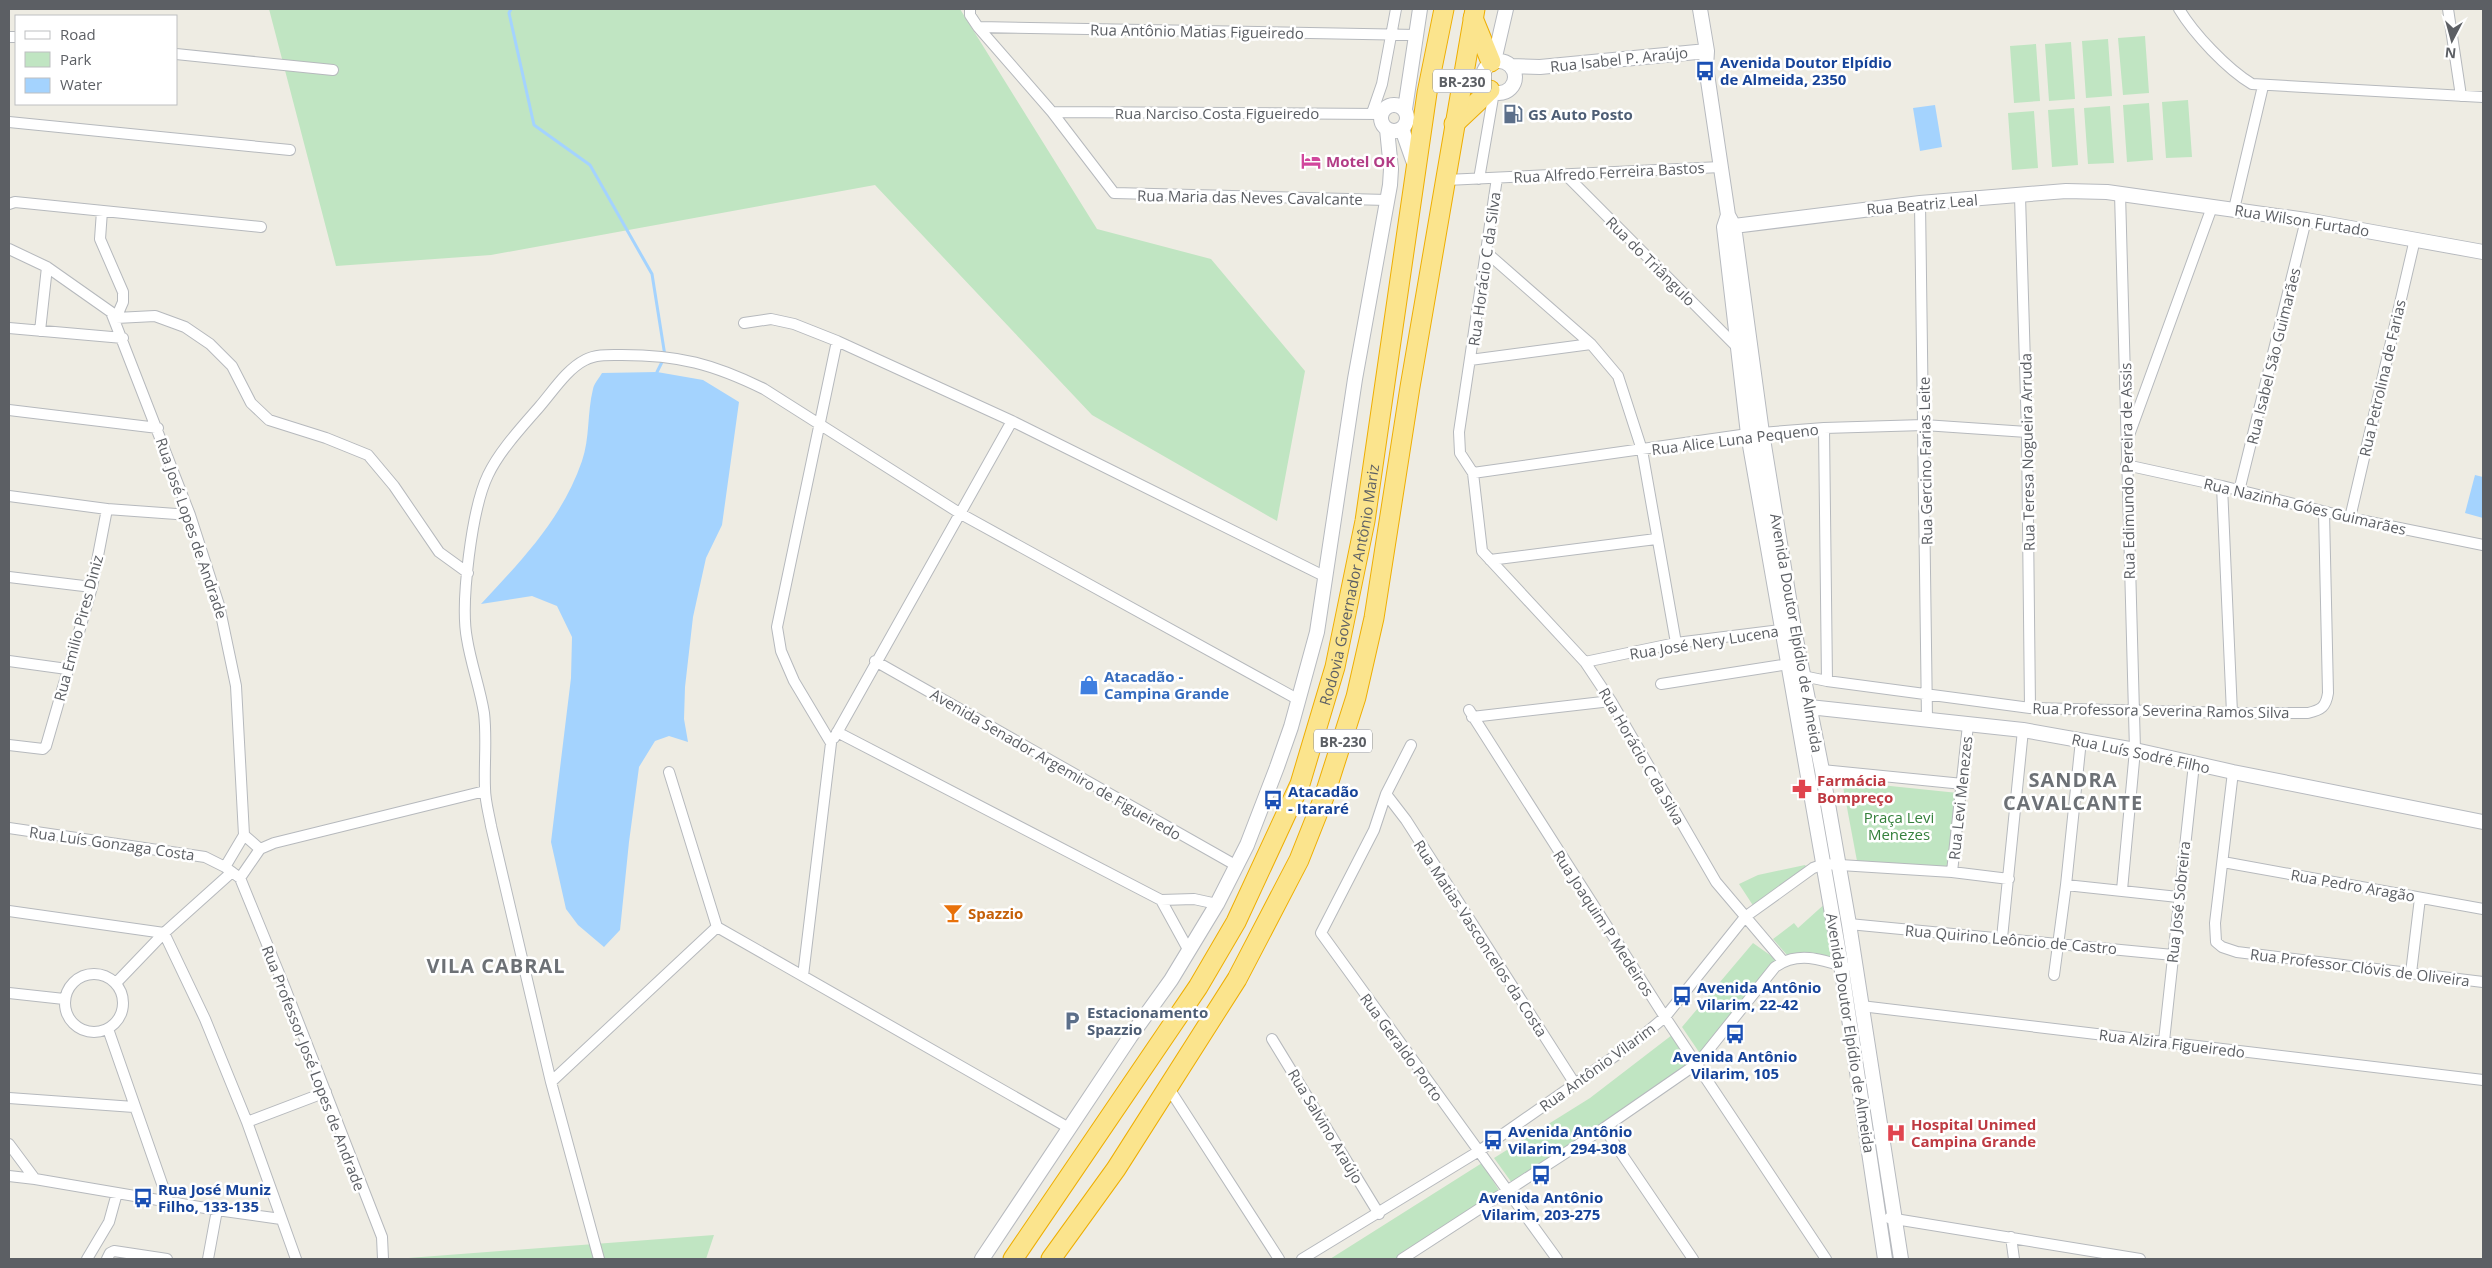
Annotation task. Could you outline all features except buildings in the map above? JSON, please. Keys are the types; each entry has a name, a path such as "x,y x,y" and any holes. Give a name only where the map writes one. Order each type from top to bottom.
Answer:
{"highway":[{"name":"Rodovia Governador Antônio Mariz","path":"1013,1259 1198,986 1236,922 1300,784 1335,667 1365,521 1427,93 1444,9"},
{"name":"Rodovia Governador Antônio Mariz","path":"1050,1259 1116,1169 1237,979 1299,860 1340,750 1356,698 1374,618 1408,397 1474,14"},
{"path":"1474,14 1504,66"},
{"path":"1454,124 1492,91"}],"street":[{"path":"970,9 970,15 978,27 1052,112"},
{"path":"1396,9 1382,84 1381,121 1396,130 1416,170"},
{"name":"BR-230","path":"1408,86 1420,9"},
{"path":"1504,66 1482,74 1484,83 1492,91 1507,90 1502,31 1506,9"},
{"name":"Avenida Doutor Elpídio de Almeida","path":"1691,9 1706,67 1762,433 1788,629 1789,664 1822,770 1849,924 1901,1259"},
{"name":"Avenida Doutor Elpídio de Almeida","path":"1700,9 1703,51"},
{"path":"2179,9 2194,29 2230,68 2242,78 2262,86 2483,97"},
{"path":"2448,9 2460,96"},
{"name":"Rua Antônio Matias Figueiredo","path":"978,27 1416,35"},
{"name":"Rua Isabel P. Araújo","path":"1504,66 1540,67 1703,51"},
{"path":"178,54 333,70"},
{"path":"1381,111 1408,86"},
{"path":"1396,130 1408,120 1405,109 1408,86"},
{"path":"2234,209 2262,86"},
{"path":"1479,179 1492,91"},
{"path":"1381,111 1398,105 1405,109"},
{"name":"Rua Narciso Costa Figueiredo","path":"1052,112 1381,111"},
{"name":"Rua Maria das Neves Cavalcante","path":"1052,112 1114,193 1387,200"},
{"path":"9,122 290,150"},
{"path":"982,1259 1189,951 1217,904 1247,846 1277,767 1299,700 1317,632 1355,380 1391,169 1399,150 1396,130"},
{"name":"Rua Alfredo Ferreira Bastos","path":"1446,180 1721,166"},
{"name":"Rua do Triângulo","path":"1566,175 1737,347"},
{"name":"Rua Horácio C da Silva","path":"1497,178 1459,442 1460,453 1473,472 1482,551 1585,662 1611,701 1716,882 1784,961"},
{"name":"Rua Beatriz Leal","path":"1729,223 1920,203 2066,192 2120,193"},
{"name":"Rua Wilson Furtado","path":"2120,193 2306,220 2483,252"},
{"name":"Rua Edimundo Pereira de Assis","path":"2120,193 2134,750 2122,890"},
{"name":"Rua Teresa Nogueira Arruda","path":"2020,196 2027,432 2030,708"},
{"path":"9,204 15,202 261,227"},
{"name":"Rua Gercino Farias Leite","path":"1920,203 1927,720"},
{"path":"2126,443 2212,207"},
{"path":"102,212 100,240 123,292 123,302 116,318 155,316 184,327 210,344 232,366 251,403 269,420 326,438 368,455 394,486 440,552 468,573"},
{"name":"Rua Isabel São Guimarães","path":"2239,490 2306,220"},
{"name":"Avenida Doutor Elpídio de Almeida","path":"1729,223 1737,347 1748,434 1788,629 1803,676 1802,705 1824,864 1885,1259"},
{"name":"Rua Petrolina de Farias","path":"2350,518 2415,239"},
{"name":"Rua José Lopes de Andrade","path":"9,249 47,267 106,306 116,318 190,515 220,605 233,663 238,712 244,835"},
{"path":"1486,252 1591,344 1618,376 1642,450 1656,539 1676,642"},
{"path":"40,331 47,267"},
{"path":"744,323 771,319 794,324 837,341 1012,420 1326,577"},
{"path":"9,328 123,338"},
{"path":"831,743 794,681 781,651 777,627 837,341"},
{"path":"1470,360 1591,344"},
{"path":"599,1259 551,1082 491,826 485,791 482,698 466,638 465,594 481,491 488,475 495,462 533,415 568,374 585,360 601,355 632,355 691,360 715,367 764,389 961,514 1299,700"},
{"path":"9,410 158,428"},
{"path":"803,976 831,743 875,661 961,514 1012,420"},
{"name":"Rua Alice Luna Pequeno","path":"1473,472 1748,434 1824,428 1924,424 2027,432"},
{"path":"1824,428 1827,682"},
{"name":"Rua Nazinha Góes Guimarães","path":"2126,465 2239,490 2350,518 2483,546"},
{"path":"2222,486 2232,713"},
{"path":"9,496 107,509 190,515"},
{"name":"Rua Emilio Pires Diniz","path":"9,745 43,749 46,746 92,587 107,509"},
{"name":"Rua Professora Severina Ramos Silva","path":"1803,676 1827,682 2030,708 2232,713 2308,713 2319,710 2327,702 2324,512"},
{"path":"1490,560 1656,539"},
{"path":"9,577 92,587"},
{"name":"Rua José Nery Lucena","path":"1585,662 1676,642 1788,629"},
{"path":"9,661 67,669"},
{"name":"Avenida Senador Argemiro de Figueiredo","path":"875,661 1237,866"},
{"path":"1662,684 1789,664"},
{"name":"Rua Joaquim P Medeiros","path":"1611,701 1470,713 1665,1017 1698,1063 1826,1259"},
{"name":"Rua Luís Sodré Filho","path":"1802,705 2023,730 2134,750 2194,764 2483,822"},
{"name":"Rua Levi Menezes","path":"1952,872 1968,725"},
{"path":"2002,938 2023,730"},
{"path":"837,732 1161,900 1194,900 1217,904"},
{"path":"2054,975 2066,885 2081,740"},
{"path":"1386,794 1411,745"},
{"name":"Rua José Sobreira","path":"2164,1041 2178,897 2194,764"},
{"path":"1822,770 1963,784"},
{"path":"669,772 716,927 1069,1128"},
{"path":"2223,862 2233,772"},
{"path":"116,984 164,933 260,849 274,843 485,791"},
{"name":"Rua Geraldo Porto","path":"1386,794 1374,830 1340,898 1324,923 1321,933 1325,942 1556,1259"},
{"name":"Rua Matias Vasconcelos da Costa","path":"1386,794 1406,820 1575,1084"},
{"name":"Rua Luís Gonzaga Costa","path":"9,828 205,857 232,872"},
{"path":"232,872 244,835 260,849"},
{"name":"Rua Pedro Aragão","path":"2223,862 2483,909"},
{"name":"Rua Professor Clóvis de Oliveira","path":"2223,862 2214,936 2216,942 2222,947 2237,952 2483,982"},
{"path":"1824,864 1952,872 2009,879"},
{"name":"Rua Antônio Vilarim","path":"1302,1259 1379,1214 1479,1151 1635,1042 1665,1017 1745,917 1813,868 1824,864"},
{"name":"Rua Professor José Lopes de Andrade","path":"232,872 326,1092 369,1211 382,1237 383,1259"},
{"path":"2066,885 2178,897"},
{"path":"2411,973 2420,898"},
{"path":"1161,900 1189,951"},
{"path":"9,911 164,933"},
{"name":"Rua Quirino Leôncio de Castro","path":"1849,924 2059,943 2172,956"},
{"path":"551,1082 716,927"},
{"path":"164,933 206,1019 247,1122 296,1259"},
{"path":"1407,1258 1507,1190 1604,1128 1698,1063 1775,967 1784,961 1803,957 1856,970"},
{"path":"99,974 116,984 123,999 123,1008 120,1016 108,1029 100,1032 81,1030 68,1018 64,1000 67,990 80,977 99,974"},
{"path":"9,993 64,1000"},
{"name":"Rua Alzira Figueiredo","path":"1861,1006 2483,1080"},
{"path":"108,1029 168,1201"},
{"name":"Rua Salvino Araújo","path":"1272,1039 1379,1214"},
{"path":"1168,1087 1279,1259"},
{"path":"247,1122 326,1092"},
{"path":"9,1098 134,1107"},
{"path":"1604,1128 1693,1259"},
{"path":"9,1144 35,1179"},
{"path":"9,1176 281,1219"},
{"path":"87,1259 109,1222 117,1192"},
{"path":"208,1259 216,1210"},
{"path":"1879,1217 2140,1259"},
{"path":"2011,1237 2014,1259"},
{"path":"288,1259 290,1246"},
{"path":"107,1259 110,1253 114,1251 167,1259"}],"green space":[{"path":"269,9 960,9 1097,229 1211,259 1305,371 1277,521 1092,415 875,185 491,255 336,266"},
{"path":"2145,36 2149,93 2123,95 2118,38"},
{"path":"2108,39 2112,96 2086,98 2082,41"},
{"path":"2071,42 2075,99 2049,101 2045,44"},
{"path":"2036,44 2040,101 2014,103 2010,46"},
{"path":"2188,100 2192,157 2166,158 2162,102"},
{"path":"2149,103 2153,160 2127,162 2123,105"},
{"path":"2110,106 2114,163 2088,164 2084,108"},
{"path":"2074,108 2078,165 2052,167 2048,110"},
{"path":"2034,111 2038,168 2012,170 2008,113"},
{"name":"Praça Levi Menezes","path":"1842,781 1958,793 1949,868 1857,861"},
{"path":"1805,865 1808,869 1754,907 1739,884 1758,875"},
{"path":"1828,901 1839,962 1808,955 1787,955 1773,939 1794,923 1798,928"},
{"path":"1753,943 1777,960 1701,1055 1682,1027"},
{"path":"1672,1035 1690,1064 1512,1183 1494,1158 1590,1098"},
{"path":"1482,1163 1500,1192 1396,1259 1330,1259"},
{"path":"714,1235 706,1259 395,1259"}],"water":[{"path":"1935,105 1942,147 1920,151 1913,108"},
{"path":"657,372 703,380 739,402 722,525 706,558 693,617 685,687 684,719 688,742 669,736 655,741 639,767 620,930 604,947 578,925 566,909 551,842 571,678 572,637 557,606 532,596 481,604 539,538 574,482 585,452 593,389 602,373"},
{"path":"2475,475 2483,477 2483,518 2465,513"}],"waterway":[{"path":"511,9 509,13 534,125 590,165 652,274 665,356 657,372"}],"place":[{"name":"Avenida Doutor Elpídio de Almeida, 2350","path":"1705,71"},
{"name":"GS Auto Posto","path":"1513,114"},
{"name":"Motel OK","path":"1311,161"},
{"name":"Atacadão - Campina Grande","path":"1089,685"},
{"name":"Farmácia Bompreço","path":"1802,789"},
{"name":"Atacadão - Itararé","path":"1273,800"},
{"name":"Spazzio","path":"953,913"},
{"name":"Avenida Antônio Vilarim, 22-42","path":"1682,996"},
{"name":"Estacionamento Spazzio","path":"1072,1021"},
{"name":"Avenida Antônio Vilarim, 105","path":"1735,1034"},
{"name":"Hospital Unimed Campina Grande","path":"1896,1133"},
{"name":"Avenida Antônio Vilarim, 294-308","path":"1493,1140"},
{"name":"Avenida Antônio Vilarim, 203-275","path":"1541,1175"},
{"name":"Rua José Muniz Filho, 133-135","path":"143,1198"}],"district":[{"name":"SANDRA CAVALCANTE","path":"2073,790"},
{"name":"VILA CABRAL","path":"496,965"}]}
